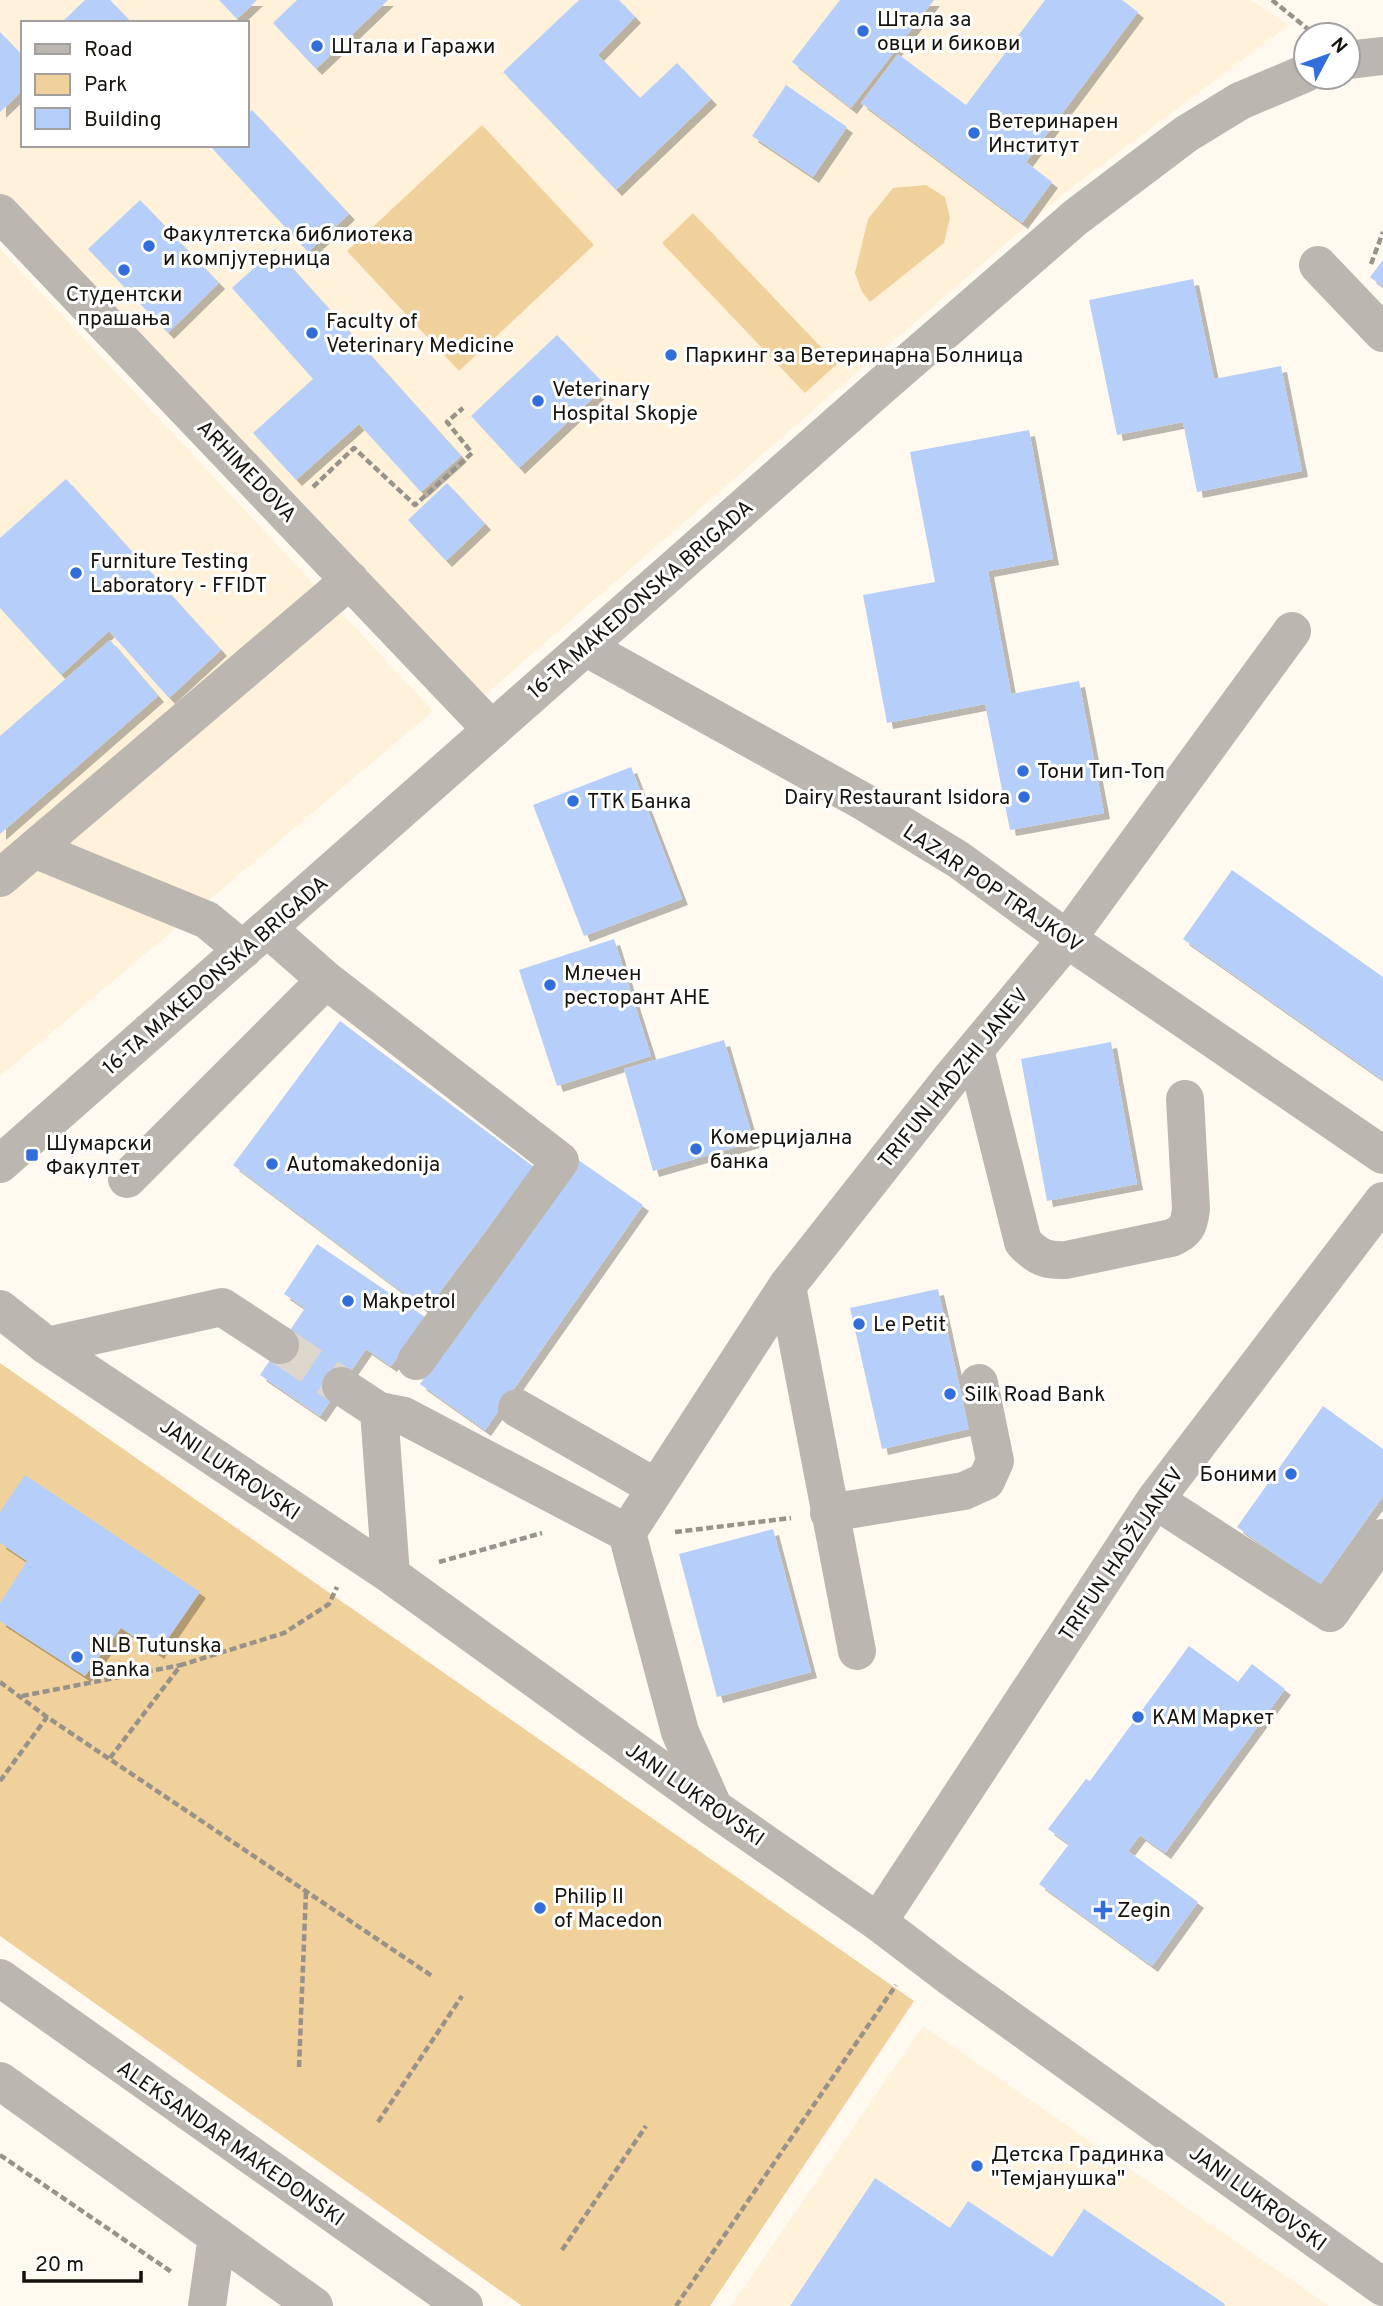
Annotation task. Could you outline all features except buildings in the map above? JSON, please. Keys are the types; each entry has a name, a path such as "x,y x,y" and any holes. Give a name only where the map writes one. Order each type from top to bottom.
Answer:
{"street":[{"path":"1362,58 1383,56"},
{"name":"16-TA MAKEDONSKA BRIGADA","path":"0,1164 1076,217 1185,134 1240,101 1292,79"},
{"name":"ARHIMEDOVA","path":"0,213 492,730"},
{"path":"1318,265 1383,332"},
{"path":"0,878 350,580"},
{"name":"TRIFUN HADZHI JANEV","path":"627,1533 787,1286 975,1050 1068,939 1292,631"},
{"name":"LAZAR POP TRAJKOV","path":"585,647 866,803 959,860 1068,939 1383,1155"},
{"path":"34,849 255,940 326,981 560,1161 416,1361"},
{"path":"127,1179 326,981"},
{"path":"975,1050 1023,1242 1035,1255 1049,1261 1066,1260 1184,1233 1189,1224 1191,1209 1185,1099"},
{"name":"TRIFUN HADŽIJANEV","path":"878,1922 1156,1500 1383,1201"},
{"path":"787,1286 857,1651"},
{"path":"47,1346 222,1307 280,1345"},
{"name":"JANI LUKROVSKI","path":"0,1309 47,1346 391,1575 1383,2287"},
{"path":"829,1513 964,1491 986,1482 995,1461 979,1383"},
{"path":"341,1386 379,1412 404,1416 627,1533 680,1732 714,1808"},
{"path":"517,1408 655,1488"},
{"path":"379,1412 391,1575"},
{"path":"1156,1500 1330,1613 1383,1538"},
{"name":"ALEKSANDAR MAKEDONSKI","path":"0,1978 464,2306"},
{"path":"0,2081 314,2306"},
{"path":"208,2302 216,2236"}],"path":[{"path":"1272,0 1298,21"},
{"path":"286,512 354,447 415,505 472,453 447,422 463,408"},
{"path":"627,1533 681,1532 829,1513"},
{"path":"391,1575 554,1530"},
{"path":"21,1697 181,1665 284,1633 329,1604 352,1550"},
{"path":"110,1758 181,1665"},
{"path":"0,1682 47,1717 432,1976"},
{"path":"0,1781 47,1717"},
{"path":"299,2067 306,1891"},
{"path":"676,2306 918,1952"},
{"path":"378,2122 462,1996"},
{"path":"562,2250 646,2126"},
{"path":"0,2155 208,2302"}],"shaded area":[{"path":"0,0 1251,0 1289,25 1063,194 482,697 0,193"},
{"path":"0,249 433,711 0,1076"},
{"name":"Детска Градинка \"Темјанушка\"","path":"923,2026 1329,2306 731,2306"}],"green space":[{"path":"482,125 594,245 459,371 347,251"},
{"path":"926,185 945,197 950,218 944,243 870,302 862,292 855,273 868,219 893,188"},
{"path":"693,213 837,364 805,393 662,243"},
{"path":"0,1363 914,2001 710,2306 522,2306 0,1936"}],"tunnel":[{"path":"280,1345 341,1386"}],"place":[{"name":"Штала за овци и бикови","path":"863,31"},
{"name":"Штала и Гаражи","path":"317,46"},
{"name":"Ветеринарен Институт","path":"974,133"},
{"name":"Факултетска библиотека и компјутерница","path":"149,246"},
{"name":"Студентски прашања","path":"124,270"},
{"name":"Faculty of Veterinary Medicine","path":"312,333"},
{"name":"Паркинг за Ветеринарна Болница","path":"671,355"},
{"name":"Veterinary Hospital Skopje","path":"538,401"},
{"name":"Furniture Testing Laboratory - FFIDT","path":"76,573"},
{"name":"Тони Тип-Топ","path":"1023,771"},
{"name":"Dairy Restaurant Isidora","path":"1024,797"},
{"name":"ТТК Банка","path":"573,801"},
{"name":"Млечен ресторант АНЕ","path":"550,985"},
{"name":"Комерцијална банка","path":"696,1149"},
{"name":"Шумарски Факултет","path":"32,1155"},
{"name":"Automakedonija","path":"272,1164"},
{"name":"Makpetrol","path":"348,1301"},
{"name":"Le Petit","path":"859,1324"},
{"name":"Silk Road Bank","path":"950,1394"},
{"name":"Боними","path":"1291,1474"},
{"name":"NLB Tutunska Banka","path":"77,1657"},
{"name":"КАМ Маркет","path":"1138,1717"},
{"name":"Philip II of Macedon","path":"540,1908"},
{"name":"Zegin","path":"1103,1910"},
{"name":"Детска Градинка \"Темјанушка\"","path":"977,2166"}]}
